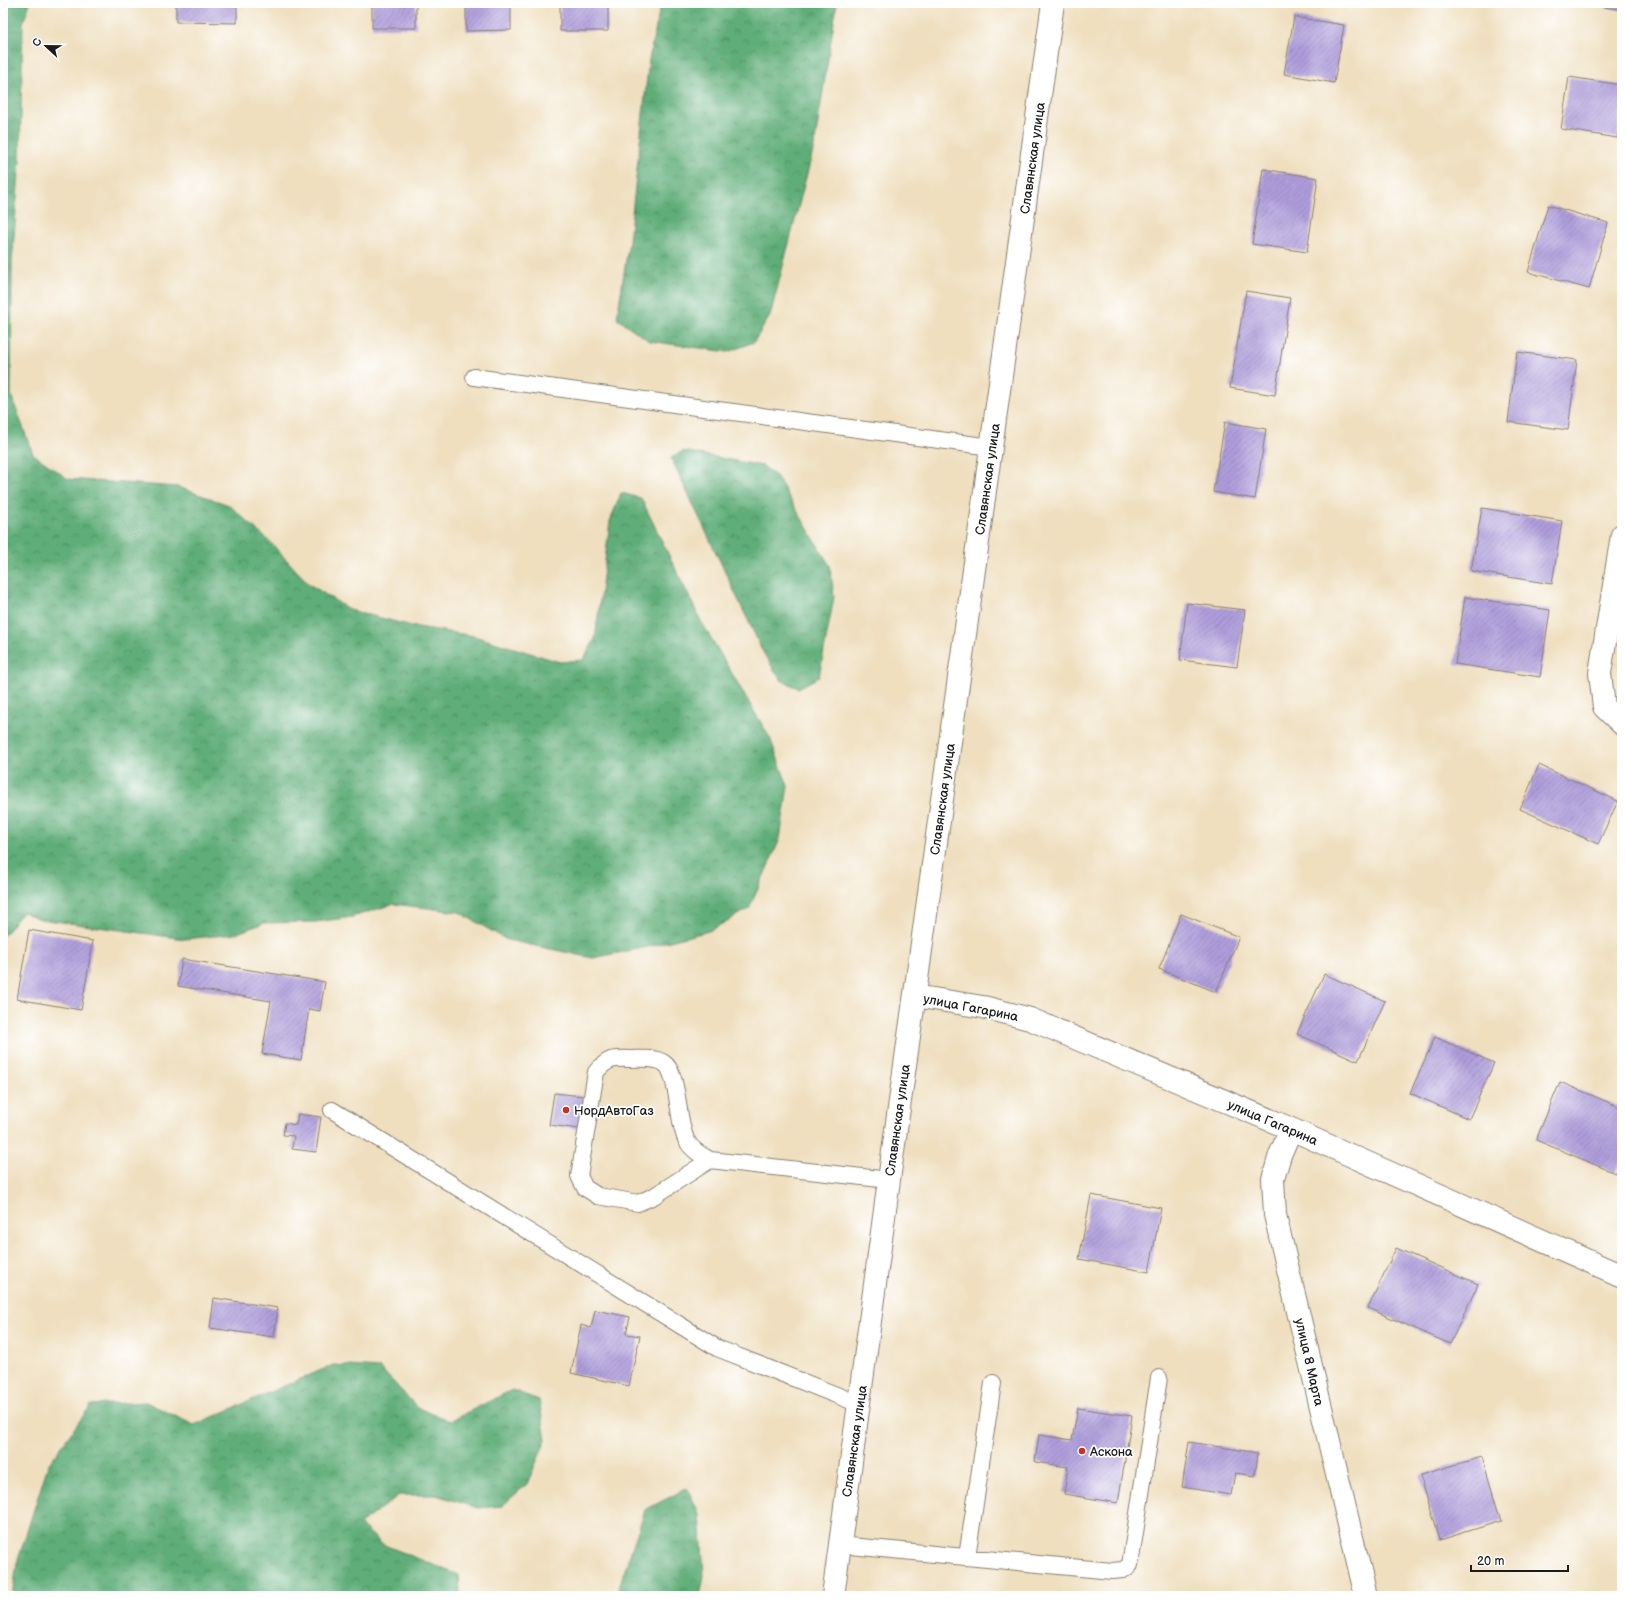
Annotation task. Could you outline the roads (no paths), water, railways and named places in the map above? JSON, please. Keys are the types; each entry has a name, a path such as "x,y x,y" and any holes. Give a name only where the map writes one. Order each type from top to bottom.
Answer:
{"street":[{"name":"Славянская улица","path":"833,1596 889,1180 1053,3"},
{"path":"1622,535 1600,673 1604,707 1622,724"},
{"name":"улица Гагарина","path":"915,996 983,1007 1030,1019 1291,1129 1622,1276"},
{"name":"улица 8 Марта","path":"1291,1129 1280,1154 1274,1179 1275,1214 1366,1596"}],"lane":[{"path":"474,377 991,447"},
{"path":"710,1160 654,1196 638,1203 598,1196 585,1188 579,1176 596,1072 605,1062 618,1058 654,1059 666,1063 673,1076 682,1130 687,1142 697,1153 710,1160 889,1180"},
{"path":"332,1110 717,1348 859,1404"},
{"path":"840,1545 1112,1571 1123,1570 1130,1565 1159,1378"},
{"path":"967,1557 993,1384"}],"place":[{"name":"НордАвтоГаз","path":"566,1110"},
{"name":"Аскона","path":"1082,1451"}]}
